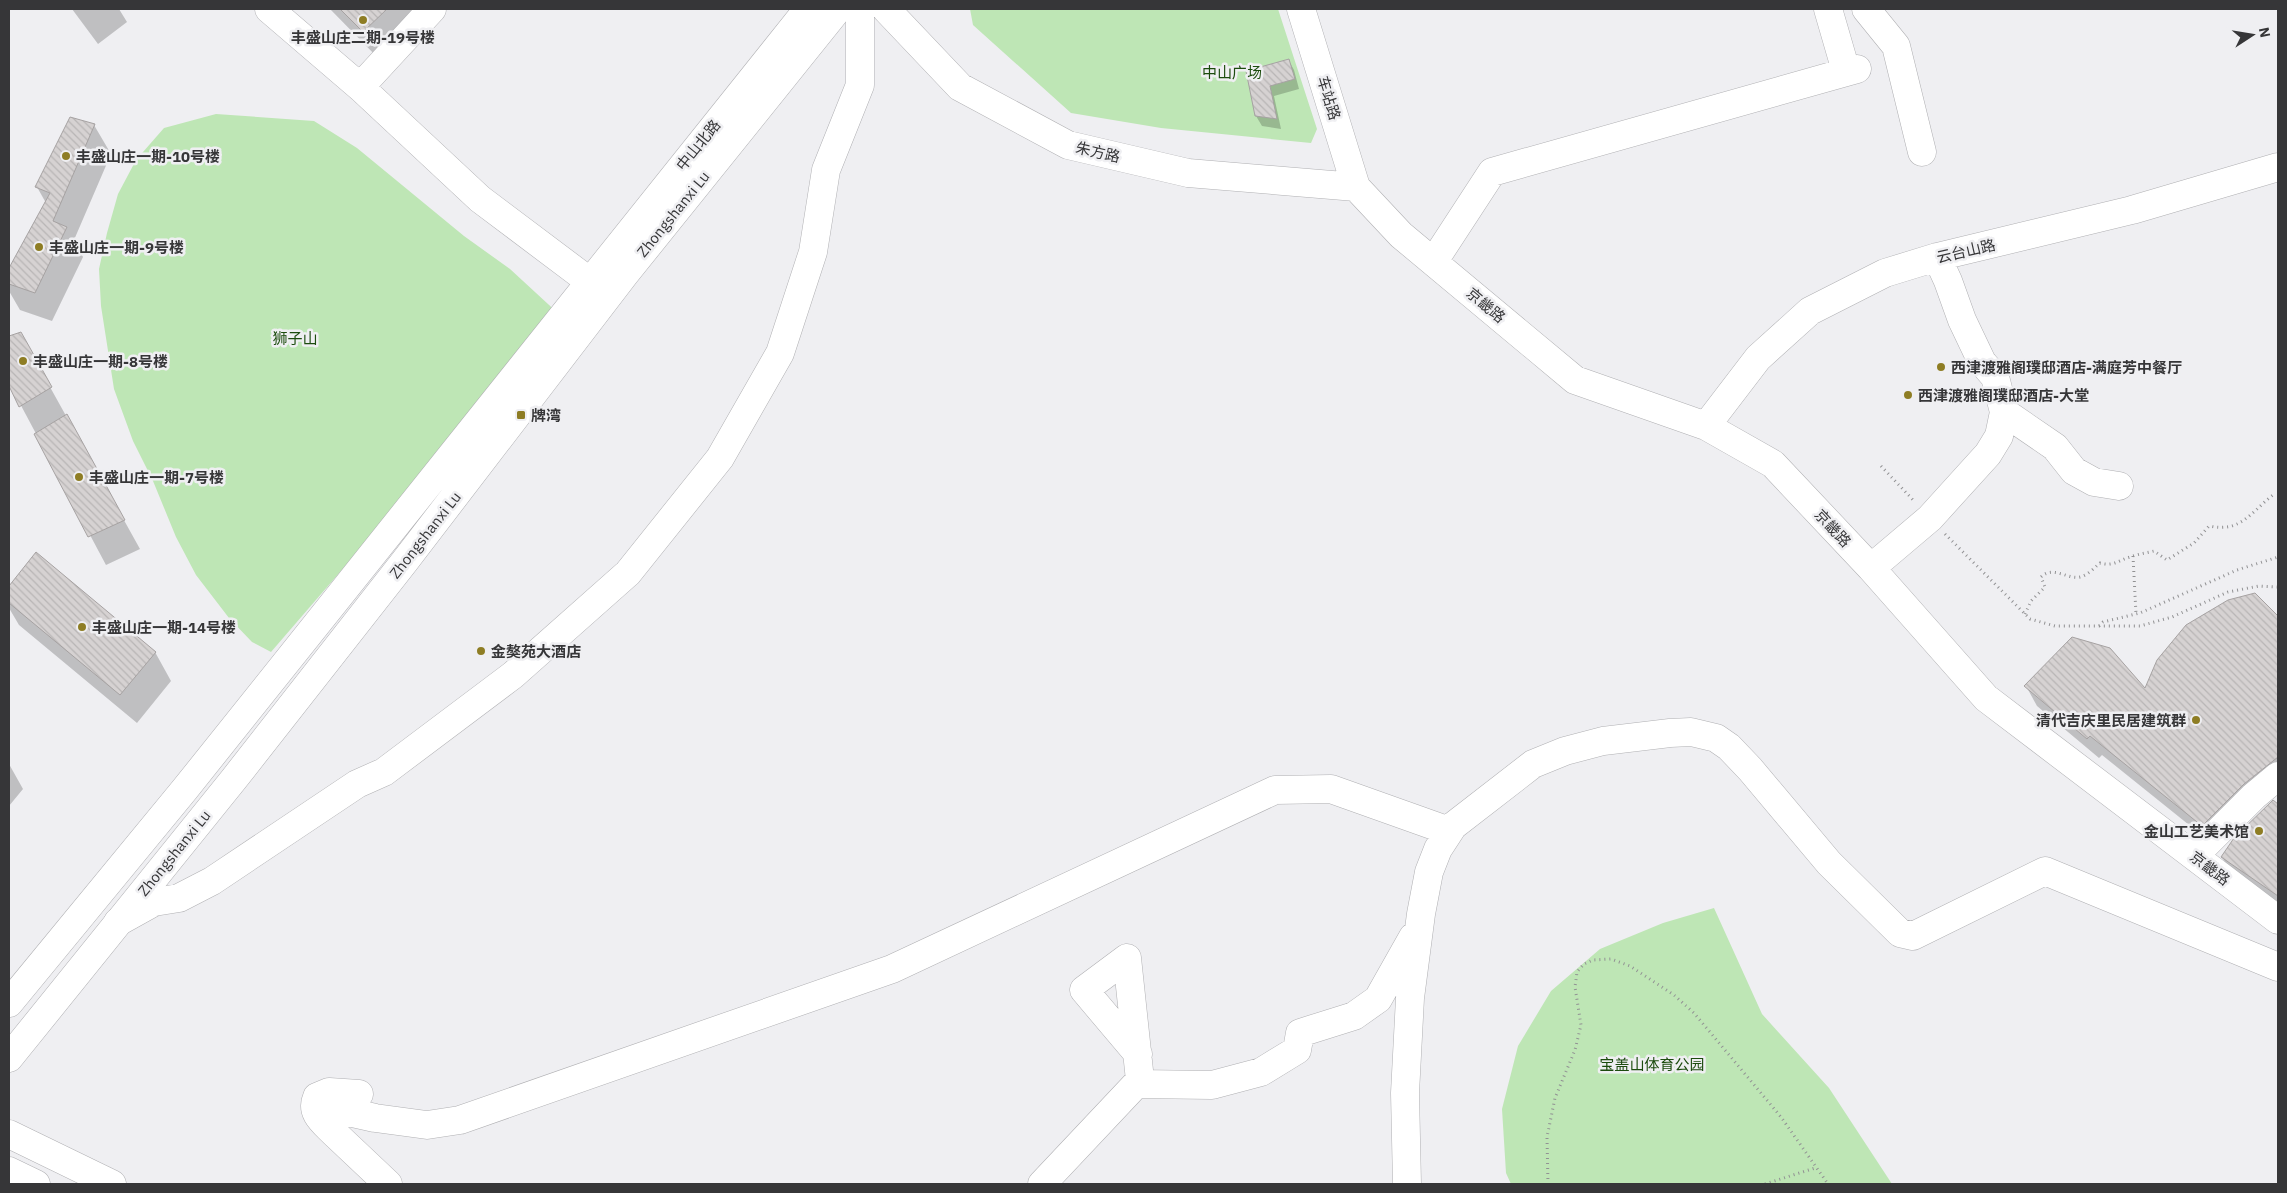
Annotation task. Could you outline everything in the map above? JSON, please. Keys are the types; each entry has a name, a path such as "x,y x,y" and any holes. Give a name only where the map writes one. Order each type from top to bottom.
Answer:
{"street":[{"path":"269,9 360,87 480,199 589,282"},
{"path":"360,87 432,9"},
{"name":"中山北路","path":"589,282 808,9"},
{"name":"Zhongshanxi Lu","path":"9,1058 234,779 387,584 625,274 838,9"},
{"path":"118,922 154,902 179,898 212,881 357,784 384,772 513,676 628,573 720,458 780,353 813,252 826,170 860,86 860,9"},
{"name":"朱方路","path":"886,9 960,87 1068,145 1188,173 1356,187"},
{"name":"车站路","path":"1300,9 1356,187"},
{"path":"1434,261 1492,172 1851,70 1828,9"},
{"path":"1866,9 1896,46 1922,152"},
{"name":"云台山路","path":"1706,426 1758,358 1810,311 1885,273 1937,257 2132,210 2278,167"},
{"name":"京畿路","path":"1356,187 1401,235 1575,380 1706,426 1773,464 1871,568 1986,698 2278,920"},
{"path":"1871,568 1930,518 1988,454 1999,436 2004,412 1995,377 1982,362 1962,320 1937,257"},
{"name":"Zhongshanxi Lu","path":"9,1003 186,789 589,282"},
{"path":"2004,412 2055,447 2074,471 2094,482 2119,486"},
{"path":"1407,1184 1405,1093 1410,998 1429,872 1438,849 1449,831 1472,809 1533,764 1564,751 1603,741 1691,732 1716,738 1730,747 1829,863 1900,933 1913,936 2045,871 2278,967"},
{"path":"2194,856 2254,796 2278,776"},
{"path":"334,1133 333,1122 336,1114 344,1111 375,1118 427,1124 460,1120 892,969 1275,790 1331,789 1449,831"},
{"path":"1136,1084 1212,1085 1260,1072 1296,1050 1300,1033 1354,1016 1378,998 1420,925"},
{"path":"1042,1184 1140,1080 1138,1054"},
{"path":"359,1094 329,1092 317,1097 314,1104 315,1112 334,1133 388,1184"},
{"path":"9,1134 112,1184"},
{"path":"9,1171 36,1184"}],"path":[{"path":"1881,466 2030,619 2055,626 2140,626 2172,617 2228,592 2259,586 2278,587"},
{"path":"2025,614 2031,602 2045,586 2042,577 2044,574 2058,572 2076,578 2082,577 2100,563 2106,565 2119,563 2133,556 2154,550 2167,560 2194,543 2209,526 2218,528 2232,527 2257,511 2273,495"},
{"path":"2133,556 2136,614"},
{"path":"2099,626 2103,622 2136,614 2237,570 2278,557"},
{"path":"1548,1184 1547,1137 1555,1098 1575,1050 1581,1025 1575,987 1577,972 1584,964 1593,960 1611,959 1630,966 1674,995 1694,1013 1781,1117 1828,1184"},
{"path":"1765,1184 1815,1168"}],"green space":[{"name":"中山广场","path":"970,9 1278,9 1317,129 1311,143 1161,128 1071,113 973,25"},
{"name":"狮子山","path":"216,114 314,121 357,148 464,236 510,269 561,316 271,652 252,642 229,618 196,575 176,537 153,481 133,441 114,389 101,306 99,269 107,233 118,194 136,160 164,128"},
{"name":"宝盖山体育公园","path":"1714,908 1762,1014 1829,1088 1892,1184 1511,1184 1506,1173 1502,1109 1518,1046 1551,991 1600,949 1663,923"}],"building":[{"name":"丰盛山庄二期-19号楼","path":"340,9 387,9 363,32"},
{"path":"1289,59 1295,79 1270,86 1277,119 1255,116 1246,71"},
{"path":"70,117 95,124 53,221 67,227 35,293 9,284 9,268 50,193 35,187"},
{"name":"丰盛山庄一期-8号楼","path":"21,332 52,387 19,407 9,386 9,336"},
{"name":"丰盛山庄一期-7号楼","path":"67,414 125,520 88,537 34,434"},
{"name":"丰盛山庄一期-14号楼","path":"36,552 156,652 120,695 9,603 9,586"},
{"name":"清代吉庆里民居建筑群","path":"2255,593 2278,616 2278,757 2244,784 2202,826 2090,736 2087,739 2024,686 2072,637 2110,648 2145,688 2157,660 2186,625 2228,600"},
{"name":"金山工艺美术馆","path":"2273,800 2278,804 2278,896 2221,857 2234,838"}],"place":[{"name":"丰盛山庄二期-19号楼","path":"363,20"},
{"name":"丰盛山庄一期-10号楼","path":"66,156"},
{"name":"丰盛山庄一期-9号楼","path":"39,247"},
{"name":"丰盛山庄一期-8号楼","path":"23,361"},
{"name":"西津渡雅阁璞邸酒店-满庭芳中餐厅","path":"1941,367"},
{"name":"西津渡雅阁璞邸酒店-大堂","path":"1908,395"},
{"name":"牌湾","path":"521,415"},
{"name":"丰盛山庄一期-7号楼","path":"79,477"},
{"name":"丰盛山庄一期-14号楼","path":"82,627"},
{"name":"金獒苑大酒店","path":"481,651"},
{"name":"清代吉庆里民居建筑群","path":"2196,720"},
{"name":"金山工艺美术馆","path":"2259,831"}]}
